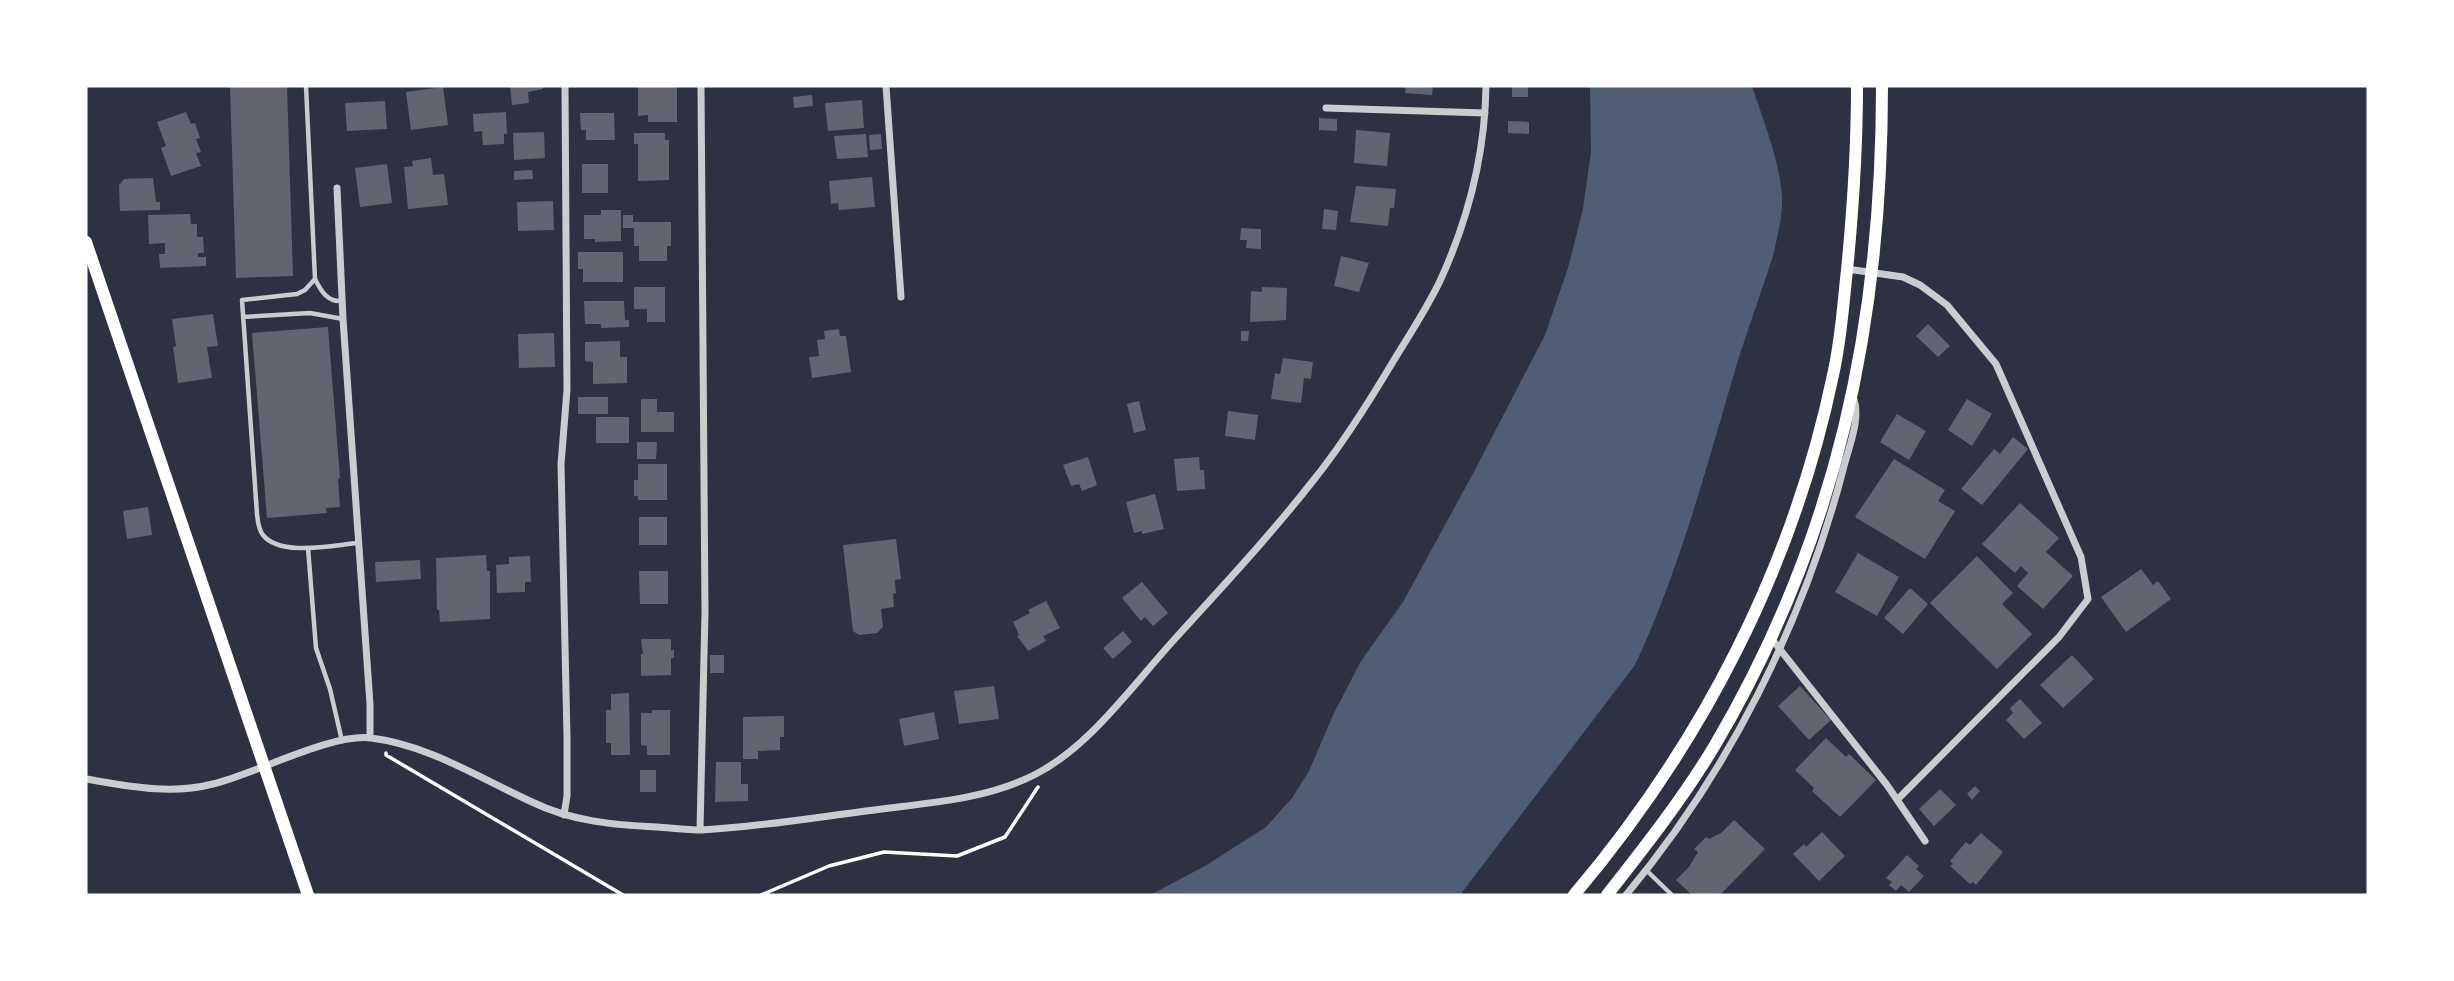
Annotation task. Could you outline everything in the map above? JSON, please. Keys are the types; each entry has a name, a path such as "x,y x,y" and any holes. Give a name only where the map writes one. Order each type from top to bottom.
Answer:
{"main road":[{"path":"1574,895 1612,850 1673,764 1721,682 1764,592 1795,509 1825,412 1841,332 1854,201 1857,86"},
{"path":"1607,895 1643,850 1708,757 1771,638 1820,517 1832,481 1853,396 1868,313 1880,177 1882,86"},
{"path":"86,242 305,889"}],"street":[{"path":"564,815 567,796 567,737 561,464 567,390 565,86"},
{"path":"700,830 705,612 701,86"},
{"path":"886,86 901,297"},
{"path":"86,779 176,790 215,784 342,741 370,738 408,746 442,758 532,803 564,815 617,825 700,830 966,797 1015,783 1045,769 1061,759 1093,729 1273,530 1342,442 1441,279 1471,193 1485,113 1486,86"},
{"path":"1326,108 1485,113"},
{"path":"337,188 370,738"},
{"path":"1847,269 1903,277 1930,291 1956,315 1996,364 2081,557 2088,598 2060,637 1897,800"},
{"path":"1626,895 1680,825 1718,765 1779,650 1823,538 1834,502 1855,420 1856,404 1853,396"},
{"path":"1771,638 1897,800 1925,841"}],"lane":[{"path":"306,86 315,279 329,299 342,301"},
{"path":"315,279 306,290 297,294 242,300 259,528 270,542 278,545 308,548 358,542"},
{"path":"243,317 310,313 343,319"},
{"path":"308,548 316,648 330,689 342,741"},
{"path":"1646,870 1672,895"}],"path":[{"path":"386,741 386,755 623,895"},
{"path":"761,895 829,866 884,852 957,856 1005,837 1037,790 1045,769"}],"water":[{"path":"1590,86 1752,86 1775,155 1781,183 1781,219 1773,256 1739,357 1693,513 1666,590 1635,665 1460,895 1150,895 1205,866 1266,827 1292,798 1309,771 1334,713 1361,661 1403,602 1476,468 1545,335 1568,268 1583,209 1591,152"}],"building":[{"path":"230,86 287,86 293,276 236,278"},
{"path":"510,86 543,86 543,89 528,92 529,103 512,105"},
{"path":"638,86 677,86 677,122 648,122 648,115 638,116"},
{"path":"1406,86 1433,86 1432,95 1405,93"},
{"path":"1512,86 1528,86 1528,97 1512,97"},
{"path":"443,87 448,125 411,130 406,92"},
{"path":"812,95 813,106 794,108 793,97"},
{"path":"862,100 864,128 828,131 825,103"},
{"path":"385,101 387,129 347,131 345,103"},
{"path":"186,112 191,124 195,123 200,138 196,139 201,152 196,153 201,166 171,176 161,148 166,146 157,122"},
{"path":"506,112 507,134 504,134 504,144 483,145 482,131 474,132 473,114"},
{"path":"580,113 614,113 615,140 586,140 586,130 581,130"},
{"path":"1319,118 1337,119 1337,131 1319,130"},
{"path":"1508,121 1529,122 1529,134 1508,133"},
{"path":"1356,130 1390,133 1387,166 1354,163"},
{"path":"544,132 545,158 514,160 513,133"},
{"path":"634,133 665,133 665,140 669,140 669,180 638,181 638,144 634,144"},
{"path":"866,134 868,157 837,159 834,136"},
{"path":"881,134 882,149 870,150 869,135"},
{"path":"431,158 433,175 444,174 448,205 408,209 404,167 413,166 412,161"},
{"path":"387,164 392,203 360,207 355,168"},
{"path":"582,164 608,164 608,193 582,193"},
{"path":"532,170 533,179 514,180 514,171"},
{"path":"872,177 875,207 839,210 838,203 831,204 829,181"},
{"path":"153,178 156,202 160,202 160,210 120,211 119,185 124,179"},
{"path":"1356,186 1396,189 1388,226 1350,222"},
{"path":"553,201 554,230 518,231 517,202"},
{"path":"1324,209 1338,211 1336,230 1322,229"},
{"path":"601,210 621,210 621,241 595,242 595,239 584,239 584,215 601,215"},
{"path":"190,214 191,224 197,224 197,237 203,237 204,253 198,253 198,257 206,257 206,266 160,268 159,254 165,254 165,243 149,244 148,215"},
{"path":"623,215 633,215 633,222 671,222 671,246 667,246 667,261 639,261 639,246 634,246 634,228 623,228"},
{"path":"1241,228 1261,229 1261,249 1246,248 1247,240 1240,240"},
{"path":"578,252 623,252 623,282 583,282 583,269 578,269"},
{"path":"1341,256 1369,263 1359,292 1334,286"},
{"path":"634,287 665,287 665,322 647,322 647,309 634,309"},
{"path":"1262,287 1287,288 1286,320 1250,322 1251,291 1262,292"},
{"path":"584,301 624,301 625,320 629,320 629,327 601,328 601,324 585,324"},
{"path":"213,314 218,346 207,347 212,378 178,383 172,319"},
{"path":"1928,324 1950,346 1938,357 1916,336"},
{"path":"328,327 340,507 326,508 327,513 267,518 252,333"},
{"path":"839,329 840,336 846,336 851,372 812,378 809,357 819,356 817,340 825,339 824,331"},
{"path":"1241,331 1249,331 1248,341 1241,341"},
{"path":"554,333 555,367 519,368 518,334"},
{"path":"620,341 620,357 627,357 627,383 593,384 593,362 585,361 585,342"},
{"path":"1283,358 1313,362 1311,379 1304,378 1301,403 1271,399 1275,373 1280,374"},
{"path":"578,397 608,397 608,414 578,414"},
{"path":"641,399 657,399 657,412 674,412 674,432 641,432"},
{"path":"1967,399 1992,414 1972,446 1948,430"},
{"path":"1139,401 1146,430 1134,433 1127,404"},
{"path":"1228,411 1258,415 1255,440 1225,436"},
{"path":"1897,414 1926,431 1909,460 1880,442"},
{"path":"596,417 629,417 629,443 596,443"},
{"path":"2013,437 2028,449 1982,505 1961,489 1994,449 2000,454"},
{"path":"637,442 657,442 656,459 637,459"},
{"path":"1088,457 1097,485 1082,491 1079,484 1071,486 1063,465"},
{"path":"1199,457 1200,470 1204,470 1205,489 1177,491 1174,459"},
{"path":"1894,459 1945,490 1938,501 1955,511 1925,559 1855,517"},
{"path":"638,464 667,464 667,500 638,500 638,496 634,496"},
{"path":"1155,494 1164,529 1134,533 1126,502"},
{"path":"2020,503 2059,538 2046,552 2073,576 2043,609 2017,586 2028,573 2021,566 2015,573 1982,544"},
{"path":"148,507 152,535 127,539 123,511"},
{"path":"639,517 667,517 667,545 639,545"},
{"path":"896,539 901,579 895,580 894,607 881,609 883,627 877,633 859,635 853,631 843,545"},
{"path":"1858,553 1899,577 1877,616 1835,592"},
{"path":"486,555 487,571 490,571 490,619 440,622 437,610 436,558"},
{"path":"530,556 531,582 525,582 525,592 497,593 496,565 509,564 509,557"},
{"path":"1977,556 2013,593 2002,604 2032,634 1997,669 1930,603"},
{"path":"420,560 421,579 376,582 375,562"},
{"path":"2141,569 2153,585 2158,581 2171,599 2126,632 2101,597"},
{"path":"639,571 668,571 668,604 640,604"},
{"path":"1142,582 1168,613 1153,626 1145,617 1141,621 1122,598"},
{"path":"1910,588 1928,604 1903,634 1884,618"},
{"path":"1046,601 1060,628 1043,636 1046,641 1028,651 1017,636 1019,635 1013,622"},
{"path":"1123,631 1132,642 1113,659 1103,648"},
{"path":"641,639 671,639 674,658 671,658 671,675 641,676"},
{"path":"710,655 724,655 724,673 710,673"},
{"path":"2072,655 2094,679 2063,708 2040,685"},
{"path":"994,686 999,719 959,724 954,691"},
{"path":"1800,686 1831,720 1809,740 1778,706"},
{"path":"629,693 630,755 611,755 611,743 606,743 606,710 611,710 611,694"},
{"path":"2020,699 2042,723 2024,739 2006,720 2013,713 2010,708"},
{"path":"652,710 670,710 670,755 647,755 647,746 641,745 641,713 652,713"},
{"path":"934,712 939,739 904,746 899,719"},
{"path":"784,716 784,737 780,737 780,750 758,751 758,759 743,759 743,717"},
{"path":"1826,738 1846,757 1849,754 1876,780 1840,817 1812,791 1814,788 1795,770"},
{"path":"716,762 741,762 741,784 748,784 748,801 715,802"},
{"path":"640,770 656,770 656,792 640,792"},
{"path":"1975,786 1980,791 1972,800 1967,794"},
{"path":"1940,789 1956,805 1934,826 1919,809"},
{"path":"1734,820 1765,849 1720,895 1692,895 1676,880 1689,867 1698,852 1694,849 1706,837 1709,839 1721,833"},
{"path":"1822,832 1845,856 1819,881 1793,854 1804,844 1806,847"},
{"path":"1981,833 2003,852 1976,885 1973,882 1970,884 1950,866 1953,864 1950,861 1966,842 1970,845"},
{"path":"1907,855 1919,866 1916,869 1924,876 1909,892 1901,885 1896,891 1889,885 1892,882 1886,878"}]}
